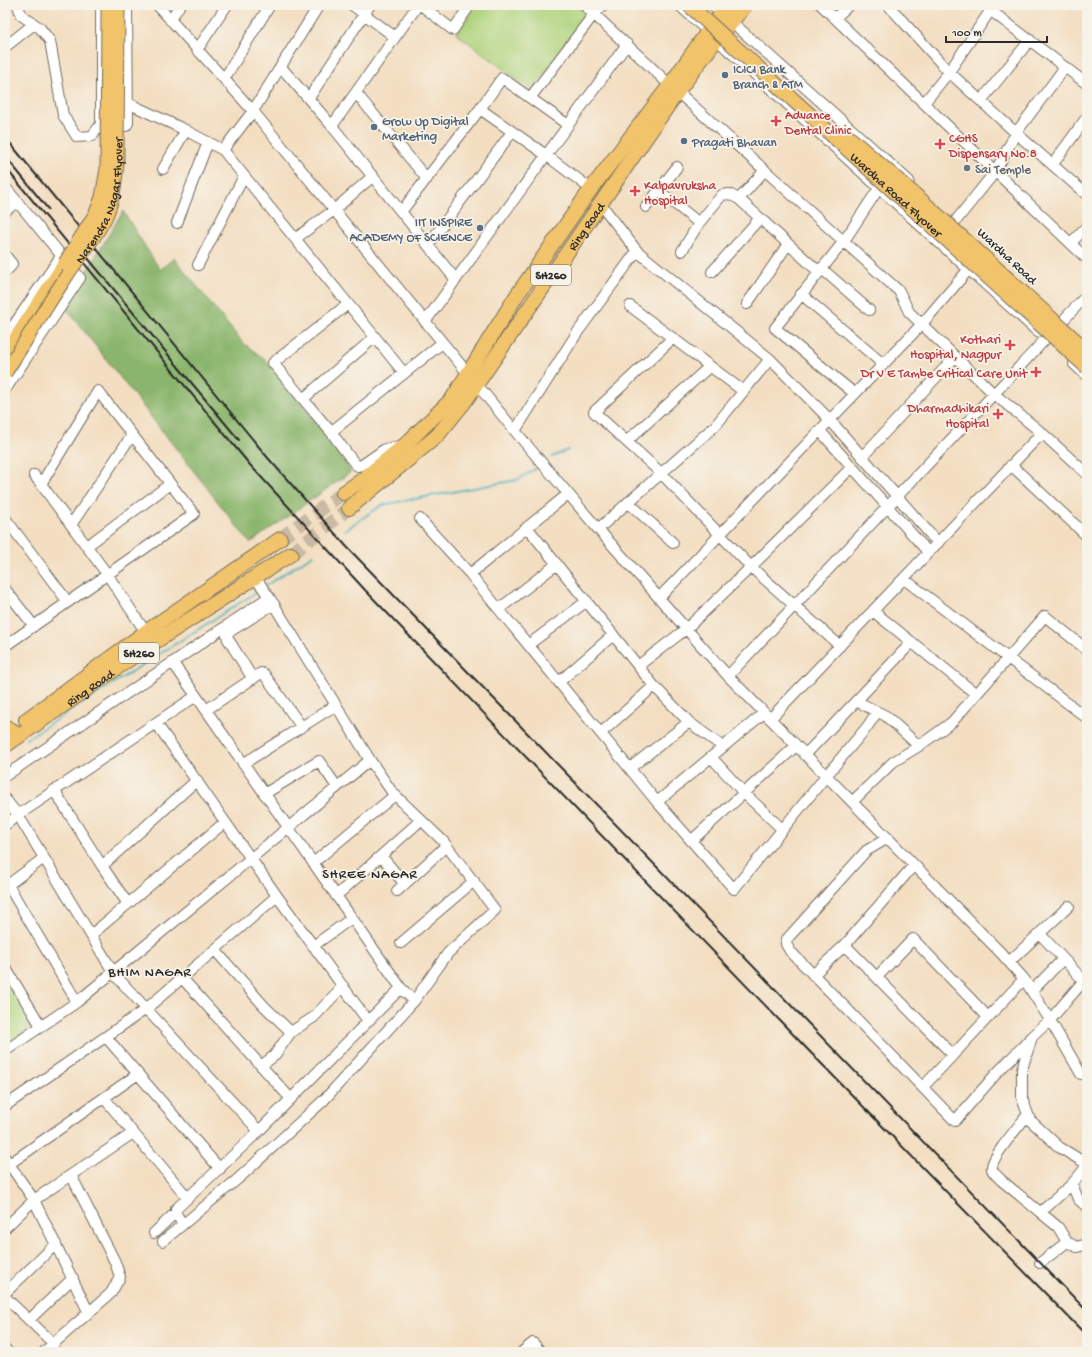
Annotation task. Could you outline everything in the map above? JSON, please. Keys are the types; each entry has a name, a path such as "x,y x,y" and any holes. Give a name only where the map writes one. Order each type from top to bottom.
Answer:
{"highway":[{"name":"Wardha Road Flyover","path":"689,5 1087,367"},
{"name":"Wardha Road Flyover","path":"702,5 830,122 929,207 1087,351"},
{"name":"Ring Road","path":"365,486 437,436 463,404 472,379 517,295 591,189 674,88 712,36 724,11"},
{"name":"Ring Road","path":"365,486 472,379 600,203 674,88"},
{"name":"SH260","path":"343,493 365,486"},
{"name":"SH260","path":"349,508 365,486"},
{"name":"Ring Road","path":"5,746 151,637 238,569 280,539"},
{"name":"Ring Road","path":"8,730 151,637 218,600 257,581 276,564 291,554"}],"main road":[{"name":"Narendra Nagar Flyover","path":"5,354 96,213 102,197 107,170 108,5"},
{"name":"Narendra Nagar Flyover","path":"5,373 106,216 116,180 118,5"},
{"name":"Ring Road","path":"724,11 746,5"}],"street":[{"path":"18,5 21,15 40,28 50,41 63,115 76,137 92,136 101,124 101,5"},
{"path":"101,124 104,128 126,126 128,123 127,5"},
{"path":"158,5 253,111 515,432 686,629 728,676 888,838 1024,979 1050,1020 1081,1074"},
{"path":"170,20 180,5"},
{"path":"198,50 227,5"},
{"path":"224,79 270,5"},
{"path":"223,150 253,111 319,5"},
{"path":"352,5 395,37"},
{"path":"309,98 370,5"},
{"path":"332,126 418,5"},
{"path":"421,5 453,30 470,5"},
{"path":"584,5 899,291 909,312 955,357 994,394 1042,432 1087,474"},
{"path":"530,98 594,14 603,5"},
{"path":"679,5 1087,376"},
{"path":"821,5 1087,259"},
{"path":"835,18 849,5"},
{"path":"888,5 949,72 1087,195"},
{"path":"924,103 949,72 990,7 1087,84"},
{"name":"Wardha Road","path":"724,11 1087,345"},
{"path":"5,47 34,24"},
{"path":"981,101 1030,40"},
{"path":"426,322 627,44"},
{"path":"281,66 332,126 456,280"},
{"path":"954,223 995,172 1016,133 1065,67"},
{"path":"401,212 502,78 568,125"},
{"path":"356,93 427,179"},
{"path":"128,103 186,130 223,150 404,373"},
{"path":"480,109 546,155 591,189"},
{"path":"1053,164 1087,117"},
{"path":"163,168 186,130"},
{"path":"428,245 512,132"},
{"path":"177,223 208,142"},
{"path":"646,208 677,166"},
{"path":"739,200 765,170"},
{"path":"198,265 244,176"},
{"path":"295,239 334,210 372,176"},
{"path":"5,187 80,278 5,390"},
{"path":"855,394 775,328 844,241 879,188"},
{"path":"659,191 699,223"},
{"path":"682,251 699,223 722,195 729,194 739,200 788,244 869,310"},
{"path":"5,211 17,202"},
{"path":"600,203 637,251 770,359 825,425 852,467 938,543"},
{"path":"712,272 760,218"},
{"path":"1071,243 1087,226"},
{"path":"747,304 788,244"},
{"path":"515,432 577,333 637,251"},
{"path":"5,255 12,264 5,272"},
{"path":"5,338 61,256"},
{"path":"659,598 922,324 969,269"},
{"path":"801,294 883,364"},
{"path":"728,676 1087,295"},
{"path":"348,304 273,362 358,466 362,465 385,449 406,444"},
{"path":"630,306 743,391"},
{"path":"303,399 375,337"},
{"path":"673,338 594,412 662,473 752,567 840,646"},
{"path":"331,432 442,343"},
{"path":"862,457 955,357"},
{"path":"598,529 715,426 770,359"},
{"path":"627,441 710,366"},
{"path":"5,646 194,514 98,391 41,484"},
{"path":"825,425 862,457 892,503 928,552"},
{"path":"657,802 723,747 767,716 840,646 1042,432"},
{"path":"71,525 132,435"},
{"path":"1011,465 1087,536"},
{"path":"638,666 686,629 752,567 852,467"},
{"path":"34,475 87,546 143,628 151,637"},
{"path":"87,546 170,484"},
{"path":"470,574 568,494"},
{"path":"628,502 673,542"},
{"path":"5,518 68,602"},
{"path":"420,519 470,574 657,802 734,889 782,829 868,727 877,712"},
{"path":"528,527 654,686 689,722 723,747"},
{"path":"498,608 557,564"},
{"path":"904,579 1087,718"},
{"path":"163,1241 239,1178 324,1100 414,1001 448,953 495,910 446,846 395,795 370,760 270,598 257,581"},
{"path":"5,589 34,626"},
{"path":"5,776 270,598"},
{"path":"253,679 227,635 270,598"},
{"path":"528,645 587,601"},
{"path":"873,611 976,694"},
{"path":"852,802 893,762 919,746 952,722 1045,616 1087,650"},
{"path":"559,682 613,635"},
{"path":"805,755 912,642"},
{"path":"173,663 401,988 414,1001"},
{"path":"206,710 261,673 264,674 301,726"},
{"path":"601,733 654,686"},
{"path":"5,825 54,790 196,696"},
{"path":"856,701 886,716 919,746"},
{"path":"243,764 336,705"},
{"path":"630,768 689,722"},
{"path":"156,723 277,896 368,1021"},
{"path":"691,841 796,746"},
{"path":"711,757 744,793 782,829"},
{"path":"5,1050 77,1002 370,760"},
{"path":"264,794 319,761 337,787"},
{"path":"102,866 196,780"},
{"path":"54,790 128,904"},
{"path":"313,863 395,795"},
{"path":"5,799 18,815 113,972 259,1131"},
{"path":"336,896 421,820"},
{"path":"91,935 225,822"},
{"path":"888,838 866,851 787,939 786,944 790,951 813,976 848,1008 955,1121 995,1075 1050,1020 1085,979 1064,960 1040,934"},
{"path":"381,856 401,888 446,846"},
{"path":"44,858 6,886 77,1002"},
{"path":"813,976 845,945 914,866"},
{"path":"401,943 474,881"},
{"path":"5,1106 146,1009 277,896"},
{"path":"1009,962 1070,906"},
{"path":"313,946 352,918"},
{"path":"877,977 913,939 988,1018"},
{"path":"845,945 953,1055"},
{"path":"215,950 264,1006 291,1032"},
{"path":"1032,991 1064,960"},
{"path":"5,967 41,1026"},
{"path":"182,978 291,1099"},
{"path":"923,1087 1024,979"},
{"path":"261,1066 274,1056 291,1032 314,1017 343,986"},
{"path":"154,1233 175,1213 176,1209 259,1131 401,988"},
{"path":"106,1037 220,1169"},
{"path":"1032,1037 1022,1069 1022,1098 1030,1120 1059,1147 1087,1165 1072,1184 1041,1212"},
{"path":"89,1313 34,1200 6,1163 138,1074"},
{"path":"104,1098 188,1198"},
{"path":"1028,1114 996,1156 992,1167 993,1172 1058,1227 1067,1242 1077,1247 1087,1244"},
{"path":"5,1228 34,1200 134,1133"},
{"path":"44,1352 111,1293 120,1277 115,1262 71,1175"},
{"path":"1072,1184 1078,1199 1087,1208"},
{"path":"175,1213 183,1224"},
{"path":"1040,1263 1067,1242"},
{"path":"5,1293 56,1244"},
{"path":"29,1320 73,1278"},
{"path":"5,1297 54,1344"},
{"path":"522,1352 533,1343 541,1352"},
{"path":"5,1349 8,1352"}],"green space":[{"path":"478,5 578,5 589,15 532,90 456,33"},
{"path":"123,211 160,270 174,258 242,342 267,361 328,438 351,472 250,543 65,307"},
{"path":"5,976 35,1024 5,1045"}],"waterway":[{"path":"552,457 568,450"},
{"path":"345,530 382,505 517,480 537,468"},
{"path":"265,586 313,555"},
{"path":"26,739 260,590"}],"tunnel":[{"path":"280,539 343,493"},
{"path":"291,554 349,508"}],"railway":[{"path":"692,5 942,227 1087,359"},
{"path":"5,137 268,458 347,547 1087,1311"},
{"path":"5,156 48,209"},
{"path":"5,167 250,465 366,591 812,1054 1087,1336"},
{"path":"87,257 239,440"}],"place":[{"name":"ICICI Bank Branch & ATM","path":"725,75"},
{"name":"Advance Dental Clinic","path":"776,121"},
{"name":"Grow Up Digital Marketing","path":"374,127"},
{"name":"Pragati Bhavan","path":"684,141"},
{"name":"CGHS Dispensary No.8","path":"940,144"},
{"name":"Sai Temple","path":"967,168"},
{"name":"Kalpavruksha Hospital","path":"635,191"},
{"name":"IIT INSPIRE ACADEMY OF SCIENCE","path":"480,228"},
{"name":"Kothari Hospital, Nagpur","path":"1010,345"},
{"name":"Dr V E Tambe Critical Care Unit","path":"1036,372"},
{"name":"Dharmadhikari Hospital","path":"998,414"}],"district":[{"name":"SHREE NAGAR","path":"370,873"},
{"name":"BHIM NAGAR","path":"150,971"}]}
